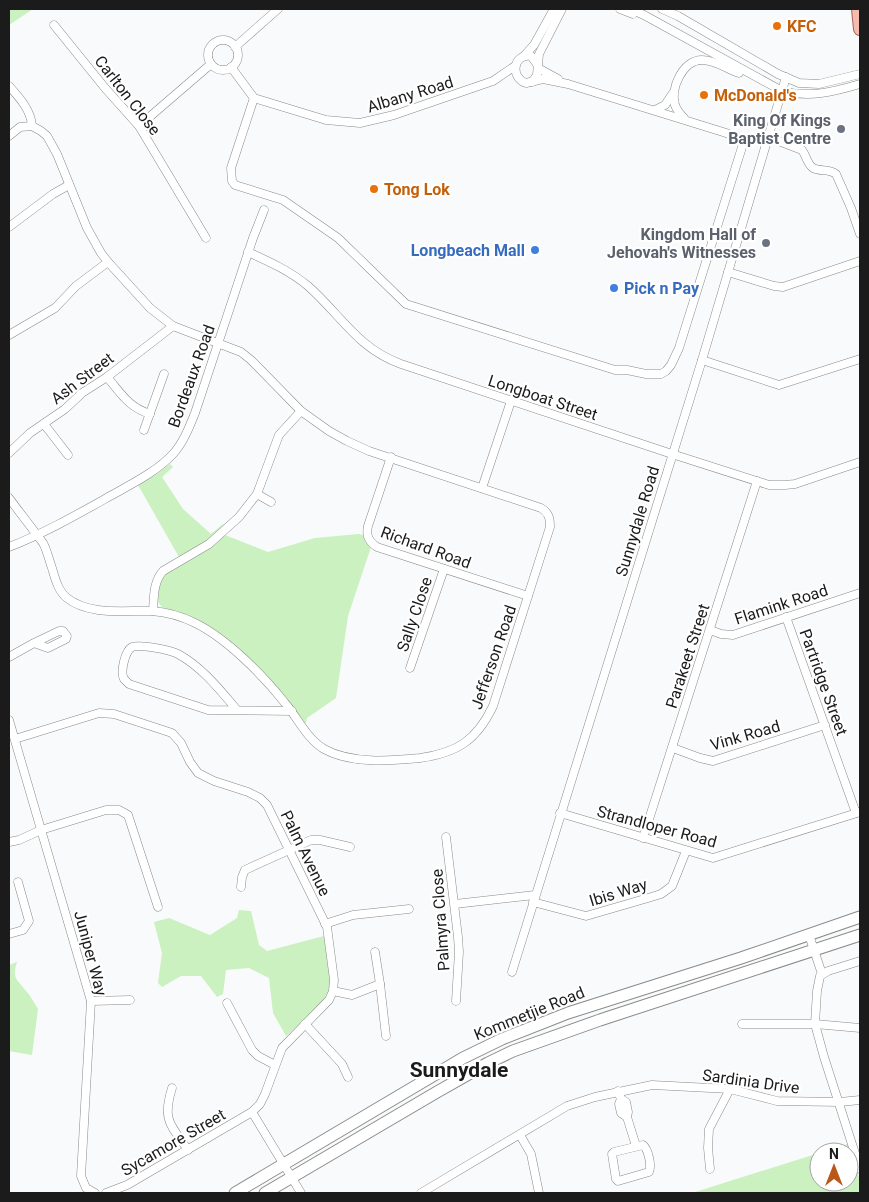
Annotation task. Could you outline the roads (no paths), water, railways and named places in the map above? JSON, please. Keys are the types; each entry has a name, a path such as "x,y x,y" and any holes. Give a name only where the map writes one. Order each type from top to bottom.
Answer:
{"main road":[{"path":"858,9 860,29"},
{"name":"Kommetjie Road","path":"235,1193 463,1058 502,1039 596,1003 860,917"},
{"name":"Kommetjie Road","path":"265,1193 488,1063 513,1051 600,1020 860,935"}],"street":[{"path":"235,47 278,9"},
{"path":"521,82 516,75 515,66 518,59 524,56 534,44 554,9"},
{"path":"550,35 562,9"},
{"path":"532,82 537,75 539,54 568,9"},
{"path":"620,9 670,29"},
{"path":"630,9 782,91 794,94 816,95 860,84"},
{"path":"662,9 800,83 819,84 860,74"},
{"name":"Carlton Close","path":"54,25 105,88 139,126 206,238"},
{"path":"208,35 215,42"},
{"path":"228,41 235,47 238,56 231,67 218,69 211,64 208,50 215,42 228,41"},
{"path":"524,56 531,56 538,66 568,84"},
{"path":"654,110 666,106 674,92 680,74 687,64 693,61 710,61 758,79"},
{"path":"139,126 211,64"},
{"path":"493,81 515,66"},
{"path":"231,67 254,98 231,168 230,176 235,185 283,200 338,238 406,304 606,368 646,374 661,374 671,365 679,348 743,145 738,137 568,84 543,79 526,83 509,80 493,81"},
{"name":"Sunnydale Road","path":"512,972 702,360 786,77"},
{"name":"Albany Road","path":"254,98 326,120 360,123 394,115 493,81"},
{"path":"9,86 32,120 32,126 20,127 9,136"},
{"path":"674,92 674,104 685,120"},
{"name":"Jefferson Road","path":"9,498 44,545 60,590 72,601 100,610 153,611 182,617 212,633 230,647 274,690 292,711 309,736 320,746 330,752 345,756 389,761 436,755 456,748 481,728 493,706 550,527 550,517 546,510 542,508 347,441 300,411 241,352 173,326 150,308 108,262 87,228 57,154 41,130 32,126"},
{"path":"768,137 802,150 810,165 814,168 833,171 836,174 860,234"},
{"path":"9,226 53,194 69,185"},
{"name":"Bordeaux Road","path":"9,547 37,536 136,482 157,468 173,454 188,430 264,210"},
{"name":"Longboat Street","path":"248,252 277,265 300,280 364,344 387,359 672,454 775,486 790,485 860,462"},
{"path":"728,272 774,286 783,286 860,261"},
{"path":"9,335 55,308 76,286 108,262"},
{"name":"Ash Street","path":"9,453 30,433 173,326"},
{"path":"702,360 779,385 860,359"},
{"path":"144,430 164,374"},
{"path":"107,377 128,403 138,410 150,414"},
{"path":"482,488 511,400"},
{"path":"153,611 156,585 163,571 199,551 220,536 239,517 258,494 279,435 300,411"},
{"path":"44,424 68,456"},
{"name":"Richard Road","path":"391,457 368,526 368,538 376,546 528,596"},
{"name":"Parakeet Street","path":"644,838 757,481"},
{"path":"258,494 271,502"},
{"name":"Sally Close","path":"410,668 444,569"},
{"name":"Flamink Road","path":"710,630 732,635 860,593"},
{"name":"Partridge Street","path":"786,617 858,813"},
{"path":"9,657 34,643"},
{"path":"237,710 215,684 196,666 177,654 160,649 137,646 127,652 122,673 124,679 129,684 208,710 292,711"},
{"name":"Palm Avenue","path":"14,739 102,712 122,716 169,732 178,739 194,770 198,773 214,781 248,792 264,801 290,848 329,934 334,980 333,991"},
{"name":"Juniper Way","path":"9,720 91,1001 81,1176 86,1188 95,1193"},
{"name":"Vink Road","path":"672,748 713,761 825,725"},
{"path":"9,842 26,838 41,830 106,810 125,812 128,815 158,907"},
{"name":"Strandloper Road","path":"560,813 711,857 721,857 858,813"},
{"name":"Palmyra Close","path":"446,837 459,952 456,1001"},
{"path":"240,887 245,870 311,840 317,839 350,847"},
{"name":"Ibis Way","path":"534,899 586,916 661,894 672,886 686,851"},
{"path":"9,934 23,930 29,921 18,882"},
{"path":"455,904 534,899"},
{"path":"325,924 353,915 409,908"},
{"path":"809,935 822,974"},
{"path":"376,952 386,1036"},
{"path":"860,961 822,974 819,978 816,1024 824,1057 860,1168"},
{"path":"301,1193 252,1112 263,1099 286,1043 329,1000 333,991 352,995 380,984"},
{"path":"91,1001 130,1000"},
{"path":"227,1003 252,1050 275,1066"},
{"path":"305,1024 342,1064 348,1077"},
{"path":"742,1024 816,1024 860,1028"},
{"name":"Sardinia Drive","path":"421,1193 567,1106 582,1100 618,1091 652,1084 730,1088 776,1102 840,1102 860,1100"},
{"path":"172,1088 166,1106 167,1114 174,1131 188,1150"},
{"path":"710,1169 709,1129 730,1088"},
{"path":"618,1091 621,1099 626,1102 627,1117 636,1146"},
{"name":"Sycamore Street","path":"106,1193 127,1185 252,1112"},
{"path":"520,1135 530,1154 539,1193"},
{"path":"643,1144 646,1147 649,1172 618,1181 616,1179 612,1154 636,1146 643,1144"}],"place":[{"name":"KFC","path":"777,26"},
{"name":"McDonald's","path":"704,95"},
{"name":"King Of Kings Baptist Centre","path":"841,129"},
{"name":"Tong Lok","path":"374,189"},
{"name":"Kingdom Hall of Jehovah's Witnesses","path":"766,243"},
{"name":"Longbeach Mall","path":"535,250"},
{"name":"Pick n Pay","path":"614,288"}],"district":[{"name":"Sunnydale","path":"459,1070"}]}
